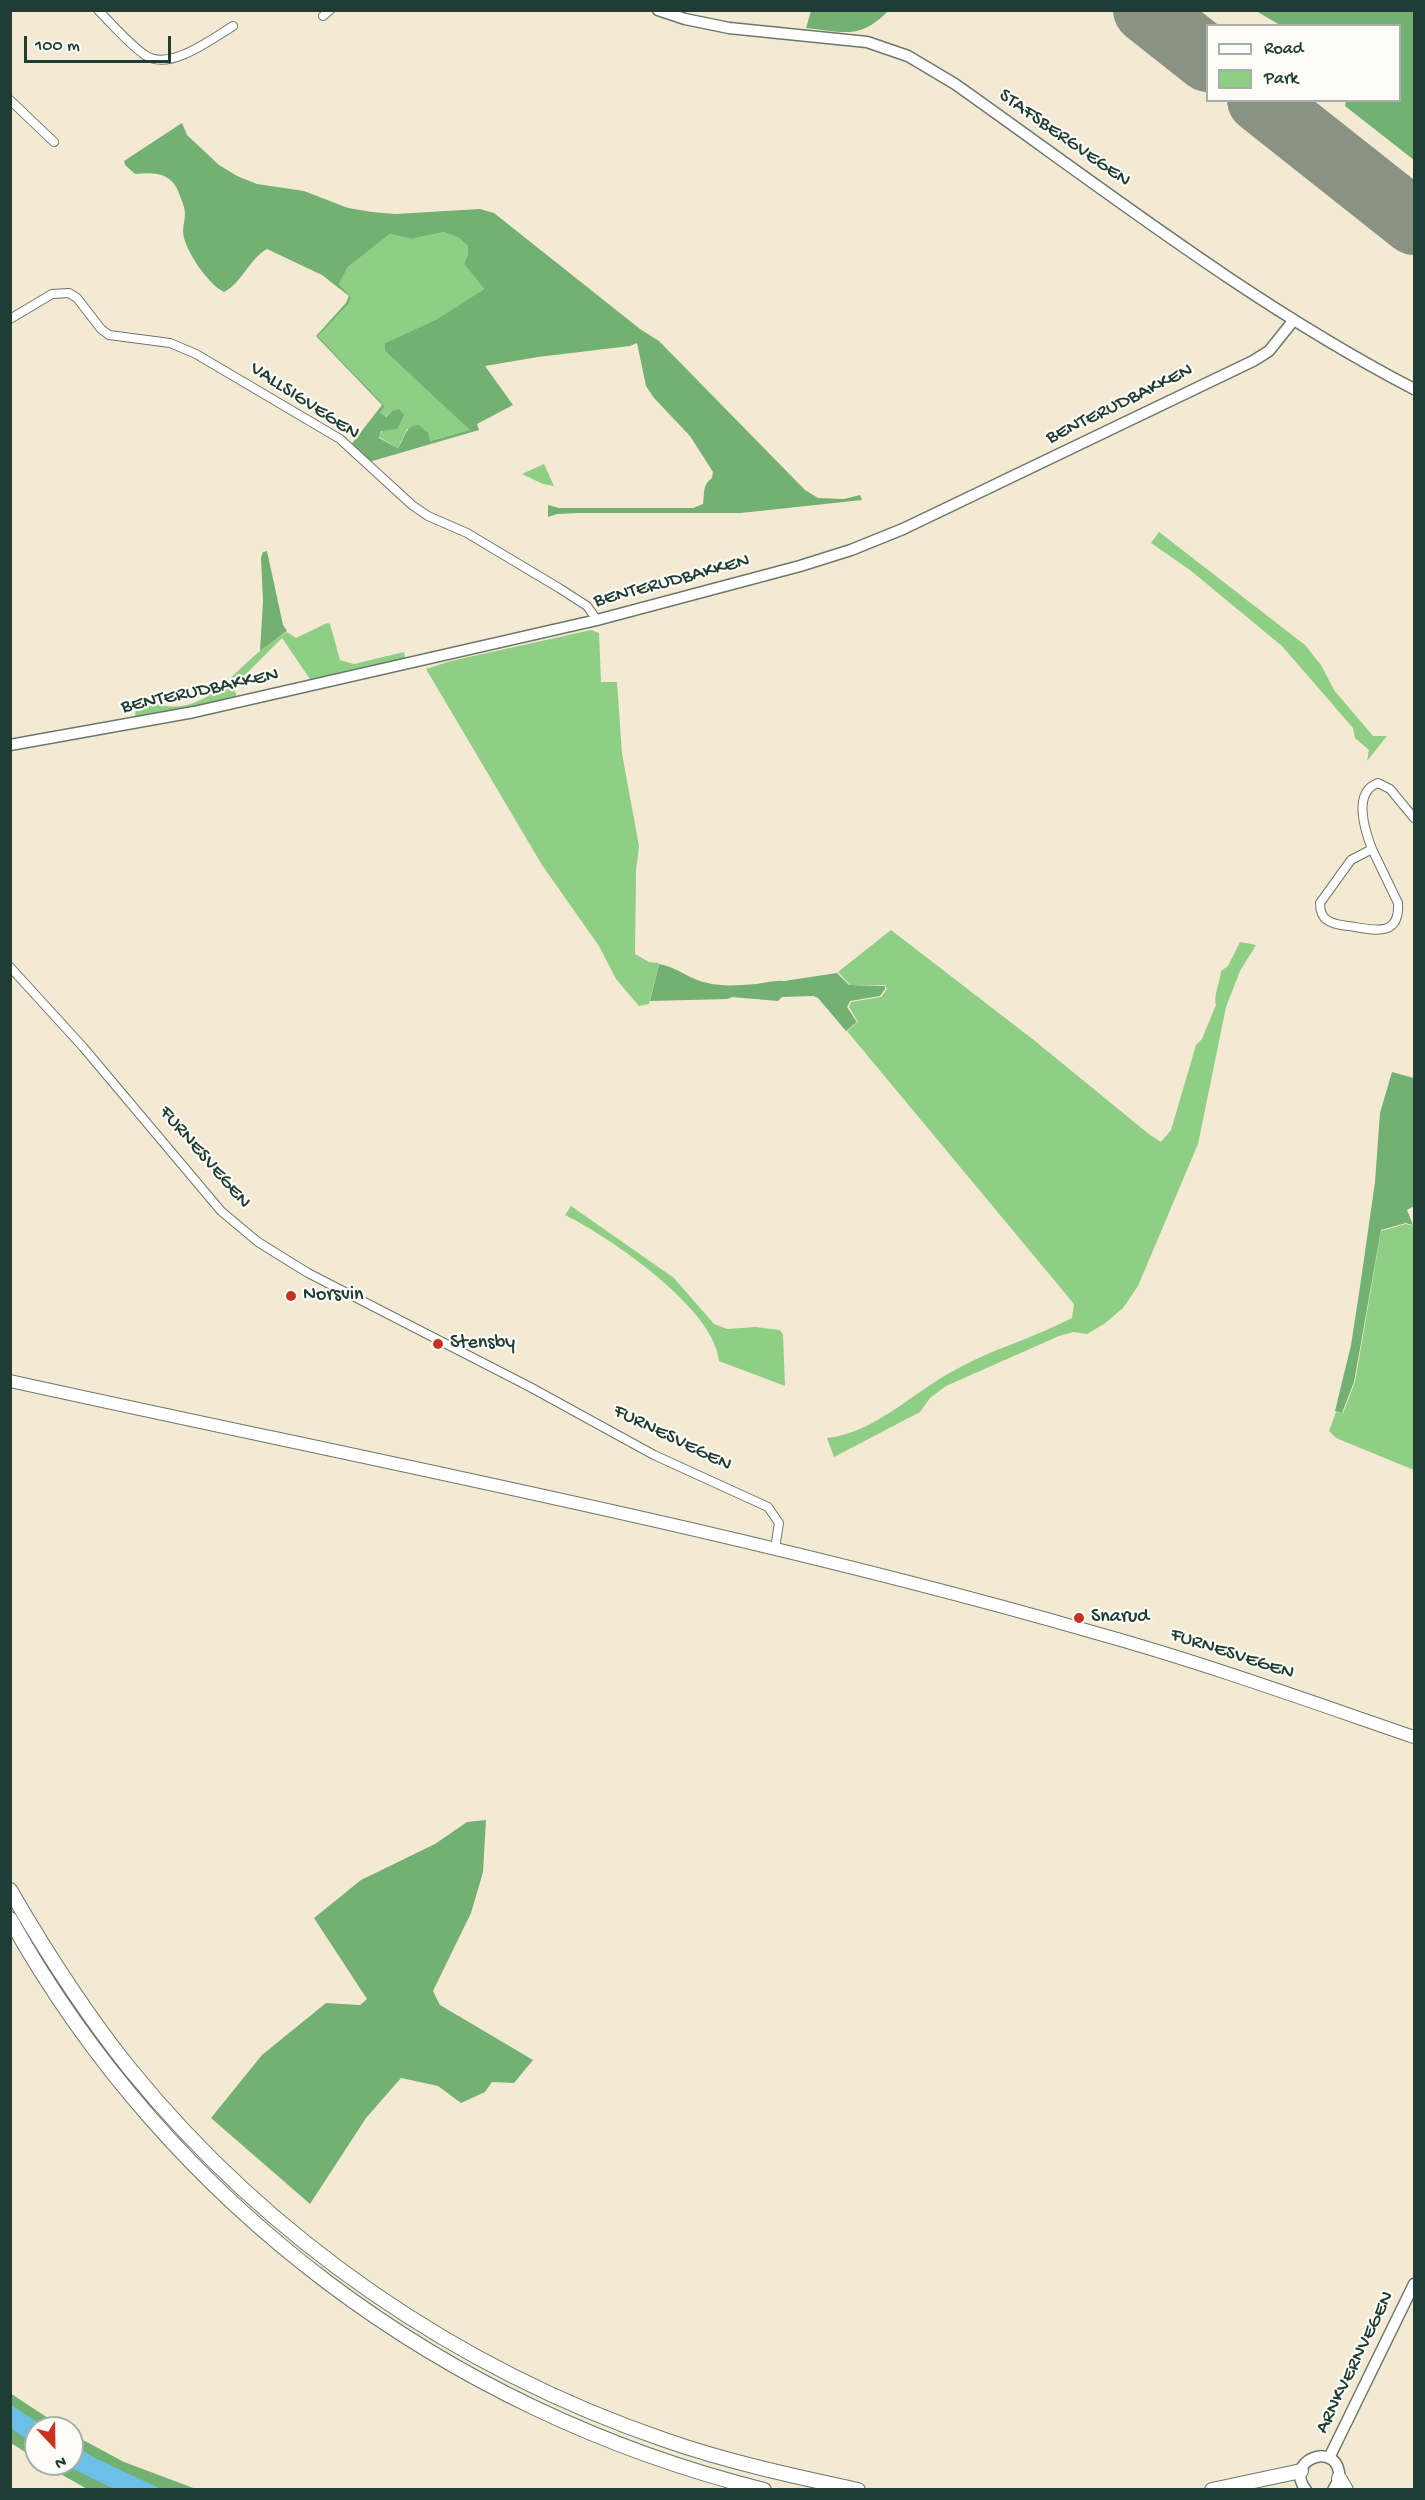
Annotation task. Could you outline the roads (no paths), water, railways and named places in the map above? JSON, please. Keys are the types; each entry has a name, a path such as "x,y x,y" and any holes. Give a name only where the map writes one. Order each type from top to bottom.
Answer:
{"highway":[{"path":"10,1890 78,1999 158,2103 250,2196 353,2280 464,2351 582,2408 704,2453 858,2490"},
{"path":"10,1919 65,2007 146,2114 240,2210 272,2239 342,2294 425,2350 532,2408 615,2444 764,2490"},
{"path":"1212,2490 1300,2471"}],"main road":[{"name":"STAFSBERGVEGEN","path":"658,10 686,19 729,28 867,42 908,56 955,84 1224,276 1293,321 1414,388"},
{"name":"BENTERUDBAKKEN","path":"10,745 194,712 597,620 800,566 896,532 1084,444 1269,351 1293,321"},
{"path":"10,1381 775,1548"},
{"name":"FURNESVEGEN","path":"775,1548 1096,1633 1218,1670 1414,1737"},
{"name":"ARNKVERNVEGEN","path":"1329,2458 1414,2284"},
{"path":"1306,2490 1300,2471 1310,2458 1321,2456 1329,2458 1338,2467 1339,2486"}],"street":[{"path":"98,10 146,56 164,61 194,49 233,26"},
{"path":"10,100 54,141"},
{"name":"VALLSIGVEGEN","path":"10,319 52,294 69,293 77,298 101,330 109,336 164,342 196,354 340,439 412,505 428,516 467,533 559,588 587,606 597,620"},
{"path":"1372,849 1351,860 1320,903 1320,911 1328,921 1381,931 1393,925 1397,918 1398,903 1372,849 1362,809 1365,794 1371,786 1378,783 1386,785 1414,818"},
{"name":"FURNESVEGEN","path":"10,967 115,1085 221,1210 249,1235 308,1273 530,1387 654,1455 768,1507 779,1523 775,1548"}],"water":[{"path":"11,2405 28,2416 24,2416 24,2437 11,2428"},
{"path":"84,2451 161,2489 114,2489 84,2474"}],"place":[{"name":"Norsvin","path":"291,1296"},
{"name":"Stensby","path":"438,1344"},
{"name":"Snarud","path":"1079,1618"}]}
